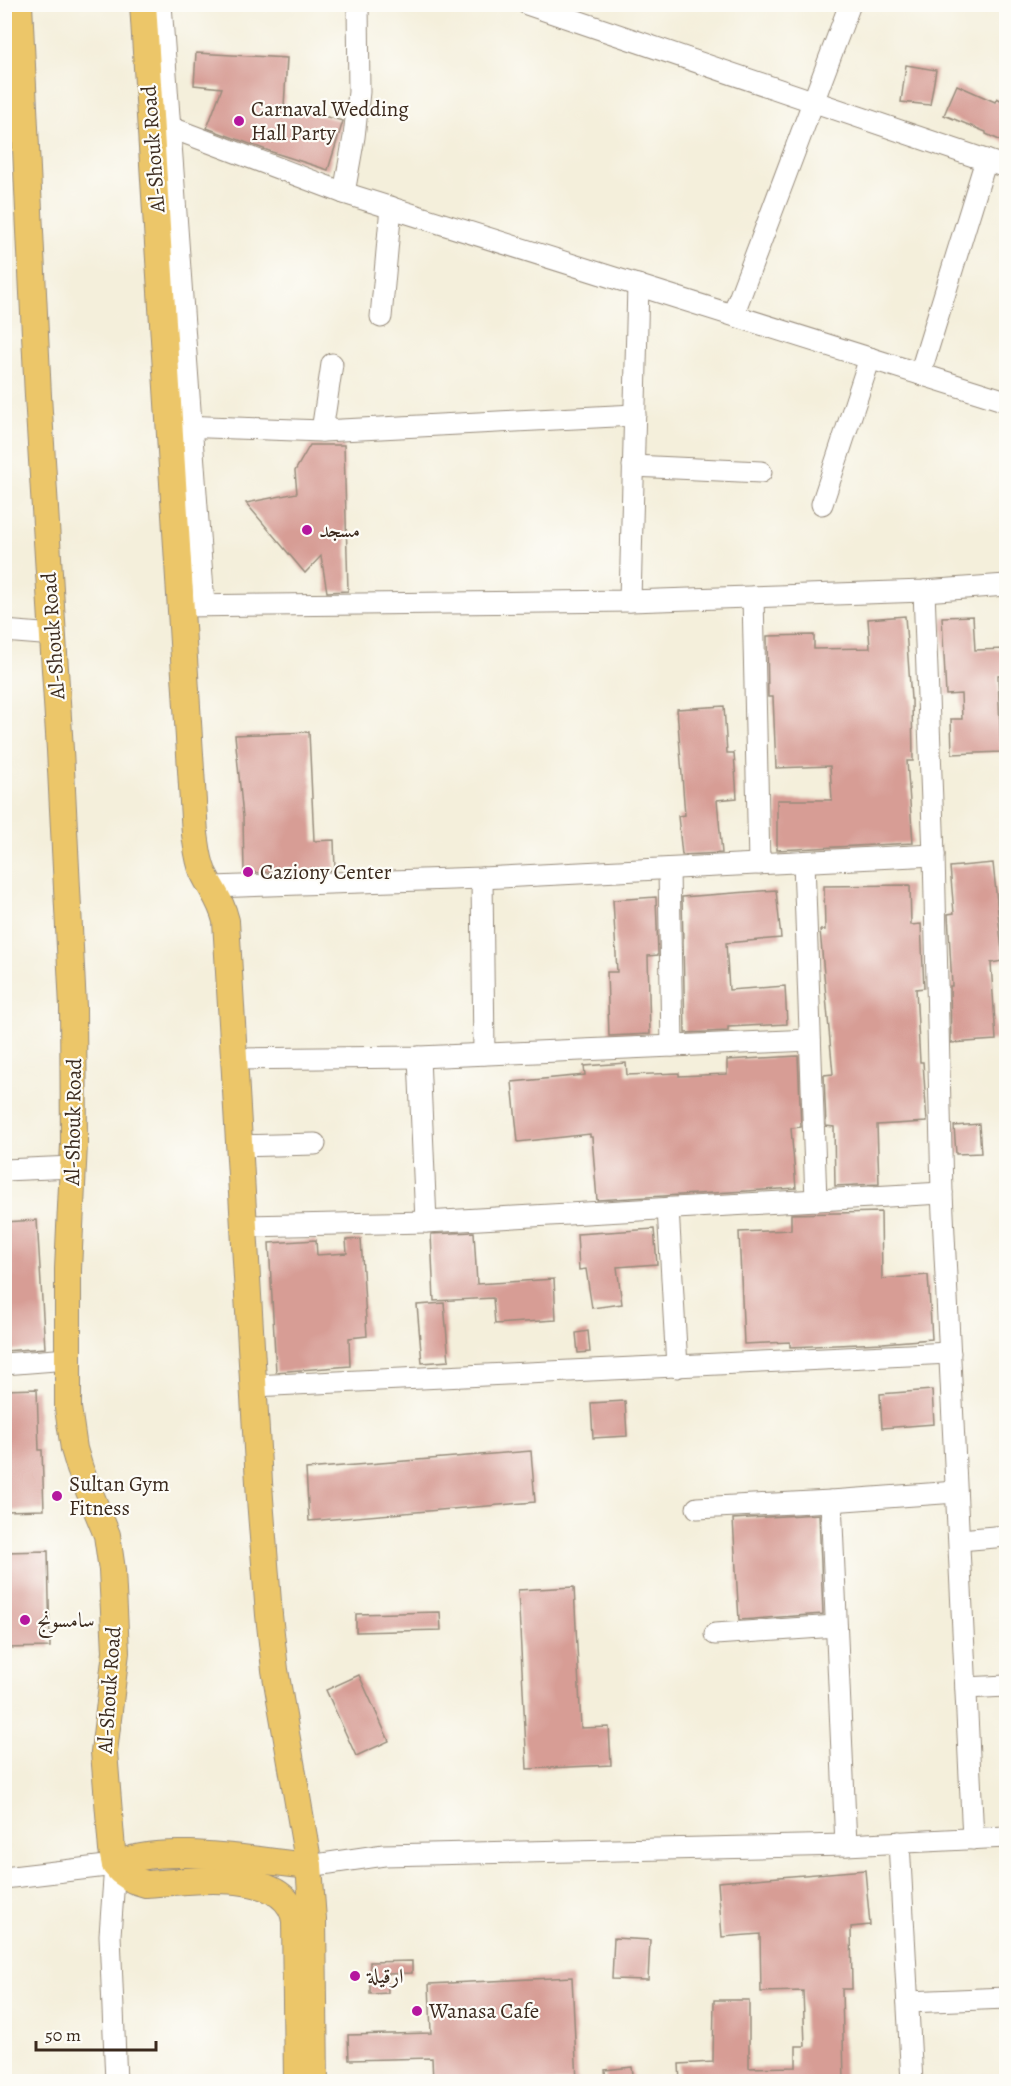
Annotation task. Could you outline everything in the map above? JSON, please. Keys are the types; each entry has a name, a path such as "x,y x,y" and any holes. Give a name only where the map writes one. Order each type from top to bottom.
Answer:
{"main road":[{"name":"Al-Shouk Road","path":"19,4 13,105 54,635 73,1007 73,1167 68,1269 68,1408 74,1449 106,1535 112,1570 116,1652 104,1752 110,1839 115,1865 126,1876 146,1884 229,1881 265,1886 289,1901 294,1911 304,1920 315,2082"},
{"name":"Al-Shouk Road","path":"143,4 162,126 193,605 198,856 204,874 219,898 226,921 264,1559 275,1670 309,1866 304,1920 297,2082"},
{"path":"115,1865 139,1856 179,1855 217,1856 309,1866"}],"street":[{"path":"161,4 162,126 344,193 1006,401"},
{"path":"344,193 359,92 358,4"},
{"path":"527,4 1006,167"},
{"path":"733,315 850,4"},
{"path":"920,374 986,160"},
{"path":"381,317 391,207"},
{"path":"630,601 638,285"},
{"path":"822,504 870,358"},
{"path":"322,430 332,364"},
{"path":"181,426 322,430 634,415"},
{"path":"633,466 761,472"},
{"path":"193,605 630,601 924,591 1006,585"},
{"path":"924,591 934,855 942,1193 973,1839"},
{"path":"753,597 759,864"},
{"path":"4,631 54,635"},
{"path":"213,887 482,878 934,855"},
{"path":"804,862 816,1200"},
{"path":"669,869 672,1046"},
{"path":"482,878 484,1054"},
{"path":"233,1059 419,1057 810,1040"},
{"path":"419,1057 426,1222"},
{"path":"238,1146 315,1144"},
{"path":"4,1170 73,1167"},
{"path":"243,1226 426,1222 942,1193"},
{"path":"668,1209 677,1367"},
{"path":"253,1386 950,1353"},
{"path":"4,1364 68,1359"},
{"path":"698,1508 956,1492"},
{"path":"831,1501 846,1845"},
{"path":"960,1539 1006,1536"},
{"path":"716,1634 836,1626"},
{"path":"966,1688 1006,1686"},
{"path":"309,1866 384,1855 846,1845 1006,1837"},
{"path":"899,1842 912,2082"},
{"path":"4,1878 115,1865 110,1935 116,2082"},
{"path":"908,2002 1006,1998"}],"building":[{"path":"196,53 287,58 284,106 343,121 328,170 207,128 222,88 194,85"},
{"path":"906,65 936,70 930,105 901,102"},
{"path":"957,85 995,102 997,98 1006,103 1006,143 944,115"},
{"name":"مسجد","path":"310,445 344,445 348,591 327,592 321,556 305,573 246,503 297,493 295,471"},
{"path":"905,616 912,699 913,761 907,761 913,843 777,850 777,800 832,800 830,766 776,768 773,697 768,697 767,636 814,635 814,649 870,648 868,619"},
{"path":"973,616 975,650 1006,649 1006,674 998,675 1001,752 952,754 951,719 962,719 961,694 946,695 942,617"},
{"path":"724,706 727,753 734,753 737,798 717,800 722,853 682,855 678,816 685,815 677,709"},
{"path":"309,732 314,841 334,840 335,870 244,873 243,817 235,735"},
{"path":"993,863 1003,961 991,963 996,1040 951,1043 950,986 952,986 948,914 954,913 950,867"},
{"path":"910,885 911,925 921,924 924,988 916,989 920,1062 923,1062 927,1122 877,1125 879,1184 835,1186 834,1127 826,1126 824,1075 833,1074 820,930 825,930 824,886"},
{"path":"776,890 781,938 726,943 729,990 785,986 787,1024 728,1027 728,1031 685,1033 682,897"},
{"path":"656,897 658,955 648,956 650,1034 609,1036 607,972 617,972 613,900"},
{"path":"798,1056 801,1127 791,1128 796,1188 597,1200 590,1134 518,1142 512,1082 585,1075 584,1066 626,1063 627,1075 727,1074 727,1060"},
{"path":"979,1124 981,1153 956,1154 954,1126"},
{"path":"881,1212 882,1279 928,1275 932,1339 790,1347 790,1342 744,1344 739,1232 791,1230 791,1214"},
{"path":"37,1220 45,1348 4,1351 4,1222"},
{"path":"654,1229 657,1264 617,1267 622,1304 592,1308 586,1269 579,1270 577,1234"},
{"path":"474,1232 477,1284 554,1279 556,1320 495,1324 493,1298 434,1301 431,1234"},
{"path":"361,1239 367,1336 349,1338 350,1366 276,1372 269,1243 316,1240 317,1255 347,1253 346,1240"},
{"path":"444,1303 449,1361 422,1363 417,1305"},
{"path":"588,1331 590,1352 578,1353 576,1333"},
{"path":"37,1389 44,1510 4,1511 4,1390"},
{"path":"932,1390 934,1424 882,1428 880,1394"},
{"path":"625,1401 627,1436 593,1438 591,1403"},
{"path":"531,1451 535,1502 309,1521 306,1469"},
{"path":"819,1514 823,1614 739,1620 733,1519"},
{"path":"48,1551 50,1647 4,1648 4,1552"},
{"path":"574,1587 581,1728 609,1727 611,1765 527,1769 518,1590"},
{"path":"440,1612 441,1630 356,1632 356,1614"},
{"path":"359,1675 389,1741 356,1756 326,1690"},
{"path":"865,1870 870,1925 851,1927 852,1989 842,1989 844,2082 680,2082 679,2064 713,2062 714,2000 749,2000 749,2068 796,2067 796,2046 805,2046 803,1991 761,1992 760,1934 722,1937 718,1882"},
{"path":"614,1938 650,1940 648,1980 612,1979"},
{"path":"412,1961 412,1973 387,1974 388,1993 370,1994 370,1962"},
{"path":"572,1977 577,2082 433,2082 432,2058 349,2060 348,2035 431,2033 429,1984"},
{"path":"632,2067 634,2082 606,2082 605,2070"}],"place":[{"name":"Carnaval Wedding Hall Party","path":"239,121"},
{"name":"مسجد","path":"307,530"},
{"name":"Caziony Center","path":"248,872"},
{"name":"Sultan Gym Fitness","path":"57,1496"},
{"name":"سامسونج","path":"25,1620"},
{"name":"ارقيلة","path":"355,1976"},
{"name":"Wanasa Cafe","path":"417,2011"}]}
